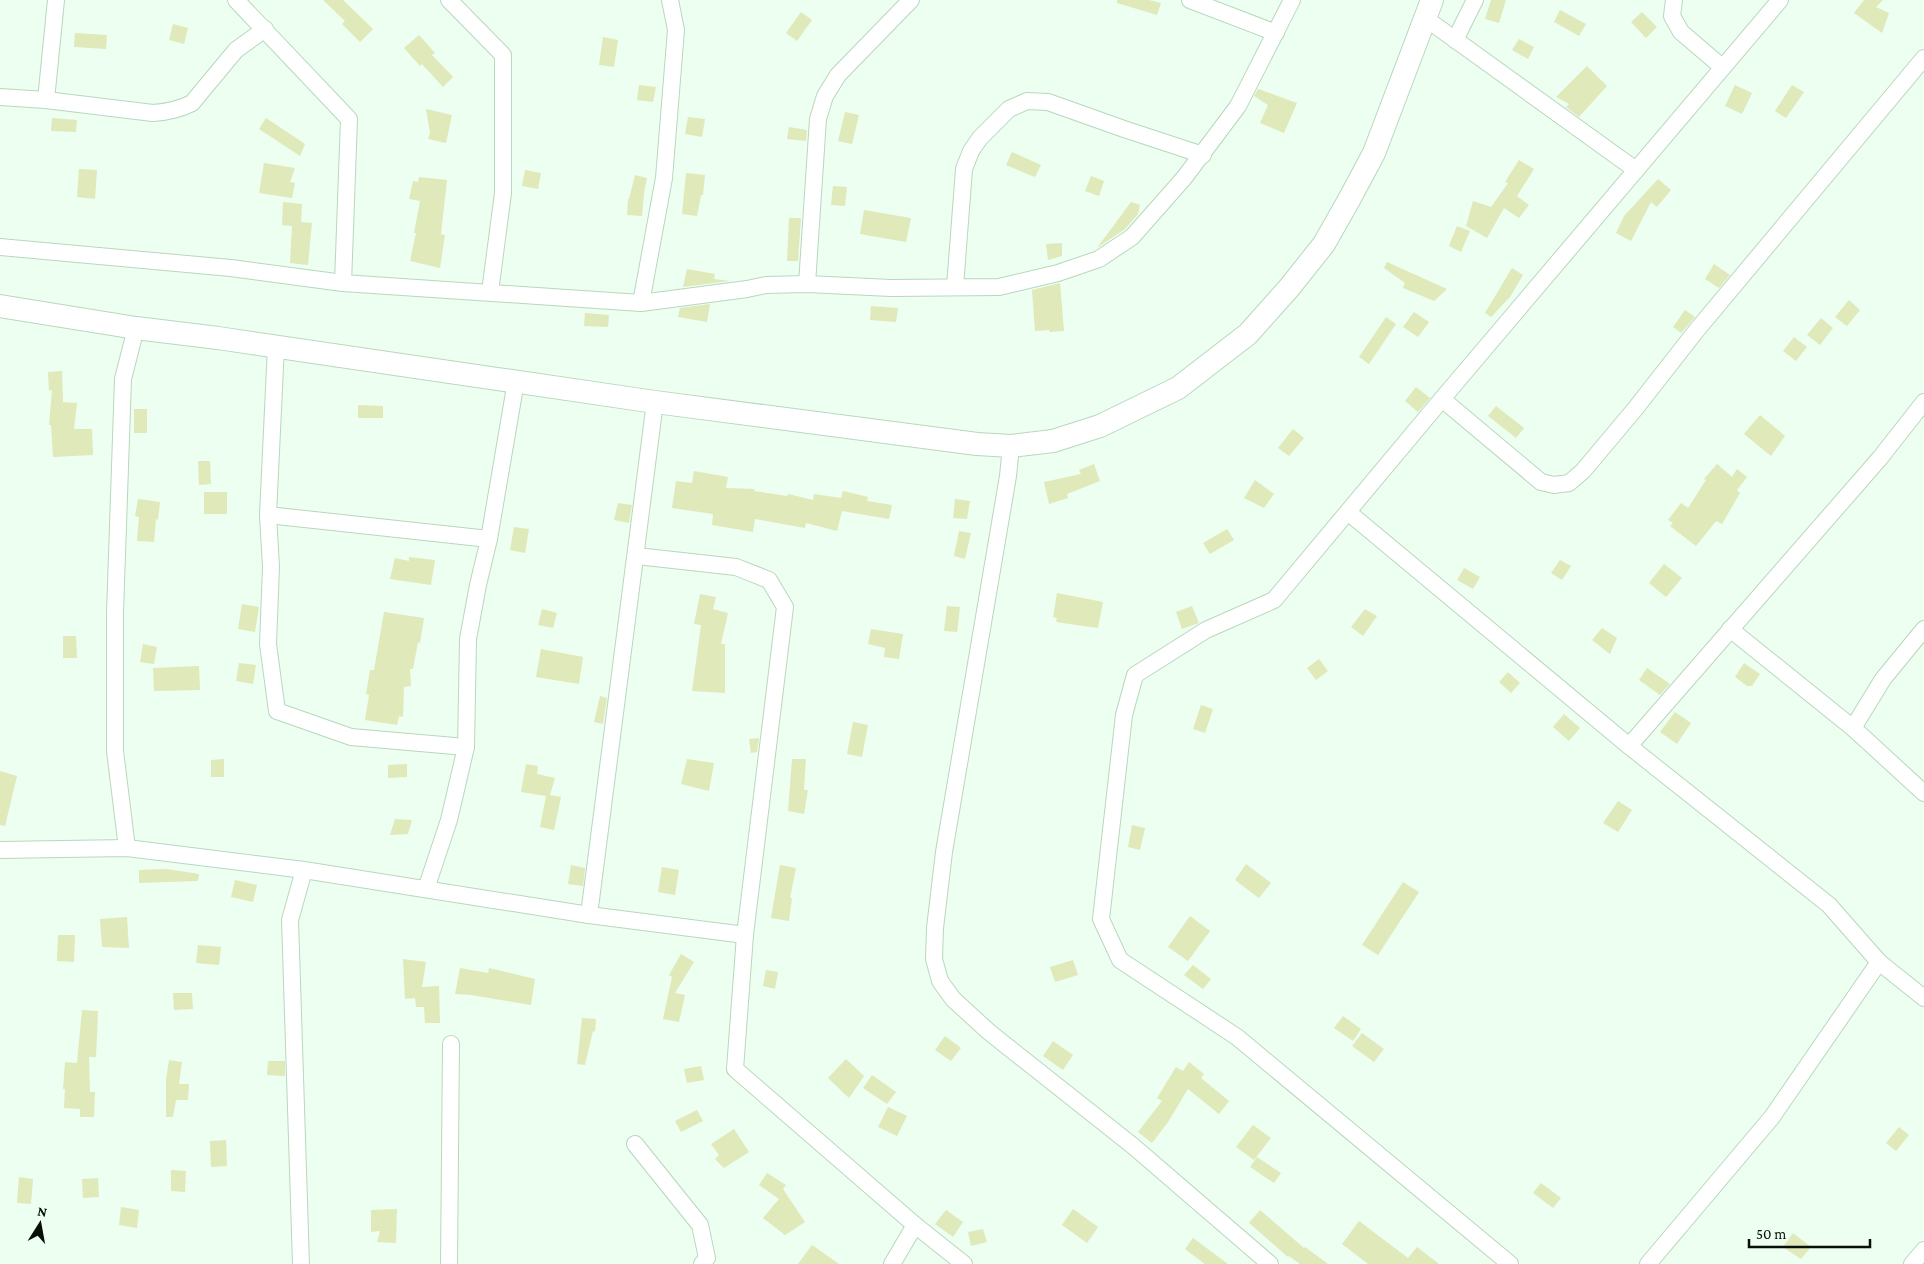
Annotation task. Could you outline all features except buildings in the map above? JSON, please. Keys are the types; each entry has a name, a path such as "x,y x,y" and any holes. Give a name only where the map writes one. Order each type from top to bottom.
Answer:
{"street":[{"path":"46,100 56,0"},
{"path":"236,0 349,119 342,283"},
{"path":"448,0 503,55 503,193 490,292"},
{"path":"641,303 664,178 676,30 670,0"},
{"path":"1190,0 1276,33"},
{"path":"0,246 231,268 342,283 641,303 747,289 766,284 891,288 999,287 1099,259 1137,232 1203,154 1238,106 1292,0"},
{"path":"1455,40 1475,0"},
{"path":"1674,0 1672,16 1681,32 1722,67"},
{"path":"1510,1264 1237,1037 1120,960 1102,919 1124,715 1135,675 1206,630 1274,600 1780,0"},
{"path":"807,284 818,119 826,96 838,75 902,3"},
{"path":"0,306 136,328 276,346 656,402 977,444 1011,446 1052,441 1100,426 1122,416 1178,388 1248,334 1289,288 1324,244 1350,198 1374,153 1429,9 1455,40 1636,170"},
{"path":"0,97 46,100 153,113 169,112 192,103 236,50 265,29"},
{"path":"1442,399 1541,482 1554,486 1569,483 1583,471 1635,409 1696,331 1924,58"},
{"path":"955,287 964,169 971,151 980,138 1009,110 1027,101 1048,102 1203,154"},
{"path":"127,848 115,751 115,613 123,379 136,328"},
{"path":"276,346 268,515 272,567 268,644 277,711 351,737 466,747"},
{"path":"426,889 449,820 466,747 468,639 489,540 516,381"},
{"path":"589,915 656,402"},
{"path":"1628,746 1880,458 1924,402"},
{"path":"1011,446 1008,476 944,852 934,936 934,959 940,981 953,999 989,1032 1133,1146 1270,1264"},
{"path":"1348,512 1628,746 1828,905 1878,962 1924,998"},
{"path":"268,515 489,540"},
{"path":"637,556 736,567 769,580 785,607 745,935 735,1069 915,1225 964,1264"},
{"path":"1730,629 1853,728 1924,793"},
{"path":"1853,728 1883,680 1924,629"},
{"path":"0,850 127,848 304,870 589,915 745,935"},
{"path":"301,1264 290,920 304,870"},
{"path":"1648,1264 1772,1117 1878,962"},
{"path":"450,1264 452,1044"},
{"path":"635,1144 700,1225 707,1258 702,1264"},
{"path":"892,1264 915,1225"},
{"path":"1912,1264 1924,1250"}]}
